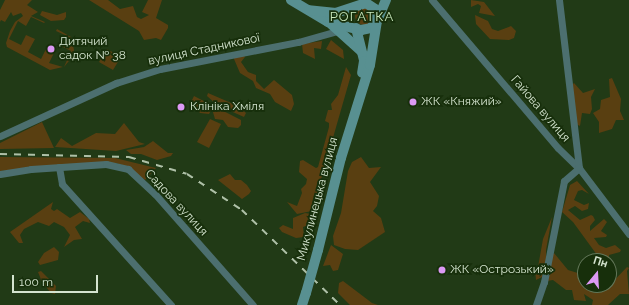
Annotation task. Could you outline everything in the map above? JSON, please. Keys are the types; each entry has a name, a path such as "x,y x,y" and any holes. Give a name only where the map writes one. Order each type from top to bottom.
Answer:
{"main road":[{"path":"290,0 328,22 363,54"},
{"path":"370,65 387,0"},
{"name":"Микулинецька вулиця","path":"302,305 358,99 370,65 377,21 387,0"},
{"path":"309,10 336,13 359,3 364,3 372,6 377,12 377,21 370,29 356,28 328,22"},
{"path":"356,28 350,16 359,3"},
{"name":"Микулинецька вулиця","path":"356,28 363,54 358,99"}],"street":[{"name":"Гайова вулиця","path":"432,0 558,148 579,168 629,234"},
{"path":"536,305 544,282 564,181 579,168 559,0"},
{"name":"вулиця Стадникової","path":"0,136 116,83 160,69 298,42 328,32 356,28"},
{"path":"558,148 570,148 575,142"},
{"name":"Садова вулиця","path":"0,174 59,167 106,164 128,169 143,181 253,305"},
{"path":"59,167 62,184 171,305"}],"shaded area":[{"path":"5,0 32,0 27,5 38,12 31,16 45,22 44,23 31,17 26,26 18,21 9,39 21,45 26,35 35,39 28,52 41,59 47,47 55,51 49,63 63,67 50,70 7,47 6,43 10,31 15,22 23,16 21,13 13,16 11,12 5,22 1,20 0,22 0,10"},
{"path":"89,0 108,0 120,9 133,6 137,17 141,19 149,15 142,12 148,0 162,0 156,18 168,25 168,28 161,40 156,38 144,40 139,31"},
{"path":"471,0 484,2 495,16 479,13 481,6 478,4 471,7"},
{"path":"364,7 370,10 373,16 370,22 364,25 358,22 355,16 358,10"},
{"path":"42,11 57,15 66,12 66,17 64,20 51,21 40,15"},
{"path":"475,15 488,21 492,29 498,31 511,26 516,31 514,38 509,40 490,39 476,24"},
{"path":"57,29 71,37 74,50 73,56 64,67 71,51 61,46 67,36 56,31"},
{"path":"331,40 343,50 344,59 326,49"},
{"path":"322,41 321,49 314,48 315,59 303,53 302,44"},
{"path":"107,49 121,57 113,70 99,62"},
{"path":"243,54 245,57 241,62 248,72 256,75 256,81 264,89 274,80 292,95 294,104 291,111 275,102 270,94 256,88 253,81 240,73 234,59 234,55"},
{"path":"346,67 351,75 312,211 297,214 287,202 297,206 302,193 301,189 306,184 307,179 299,172 300,161 303,160 316,168 318,167 329,127 329,123 325,121 328,110 332,110 331,104 338,95"},
{"path":"612,78 621,99 620,111 624,120 616,120 612,129 599,133 599,122 593,113 600,109 601,100 610,97 609,79"},
{"path":"574,83 583,93 595,89 591,97 592,109 590,114 582,113 580,126 576,124 571,86"},
{"path":"208,93 238,106 246,113 244,117 217,105 207,96"},
{"path":"194,96 241,120 241,125 238,128 228,127 223,120 215,119 212,109 209,114 200,113 191,102"},
{"path":"210,119 221,124 209,148 197,142"},
{"path":"42,122 54,148 0,149 0,143"},
{"path":"124,123 139,142 145,144 116,151 55,147 61,138 72,146 96,133 115,134"},
{"path":"153,141 168,153 173,153 171,156 157,160 141,154 131,154 126,150 144,147"},
{"path":"0,157 115,158 156,168 145,180 128,167 116,163 0,171"},
{"path":"361,157 369,168 381,167 370,182 379,196 377,206 373,211 381,218 385,232 358,250 345,249 334,245 333,236 341,213 348,171 352,162"},
{"path":"230,174 235,180 241,180 251,191 242,199 218,180"},
{"path":"577,181 589,194 582,190 578,191 574,200 584,205 589,203 588,209 582,211 575,206 568,210 580,220 591,215 593,216 595,220 590,226 590,231 604,219 607,222 601,231 607,235 606,237 594,238 599,245 606,248 615,245 621,250 620,252 596,253 573,222 562,212 570,185"},
{"path":"53,202 51,209 54,211 57,209 70,218 80,212 89,219 90,223 83,221 75,227 82,239 74,240 64,247 70,235 64,227 54,222 49,226 38,222 24,229 20,235 23,243 19,243 10,232"},
{"path":"305,213 311,214 314,223 303,227 304,237 296,238 282,232 279,228 283,225 293,229 293,218"},
{"path":"552,217 546,250 546,266 542,277 536,280 535,270 538,267 543,239"},
{"path":"331,245 343,254 338,270 333,271 330,265 323,266"},
{"path":"54,247 59,252 58,260 40,265 38,262 44,253"},
{"path":"554,253 568,270 577,273 577,293 617,293 617,277 627,267 629,268 627,271 629,294 620,294 608,305 592,305 593,300 584,294 586,301 574,300 572,290 566,290 553,280 547,281 549,259"},
{"path":"41,271 56,286 55,294 51,293 42,282 38,272"},
{"path":"343,281 372,303 378,305 350,305 338,293 339,283"}],"railway":[{"path":"0,154 129,157 187,174 242,210 340,305"}],"place":[{"name":"Дитячий садок № 38","path":"51,49"},
{"name":"ЖК «Княжий»","path":"413,102"},
{"name":"Клініка Хміля","path":"181,107"},
{"name":"ЖК «Острозький»","path":"442,270"}],"district":[{"name":"РОГАТКА","path":"362,17"}]}
